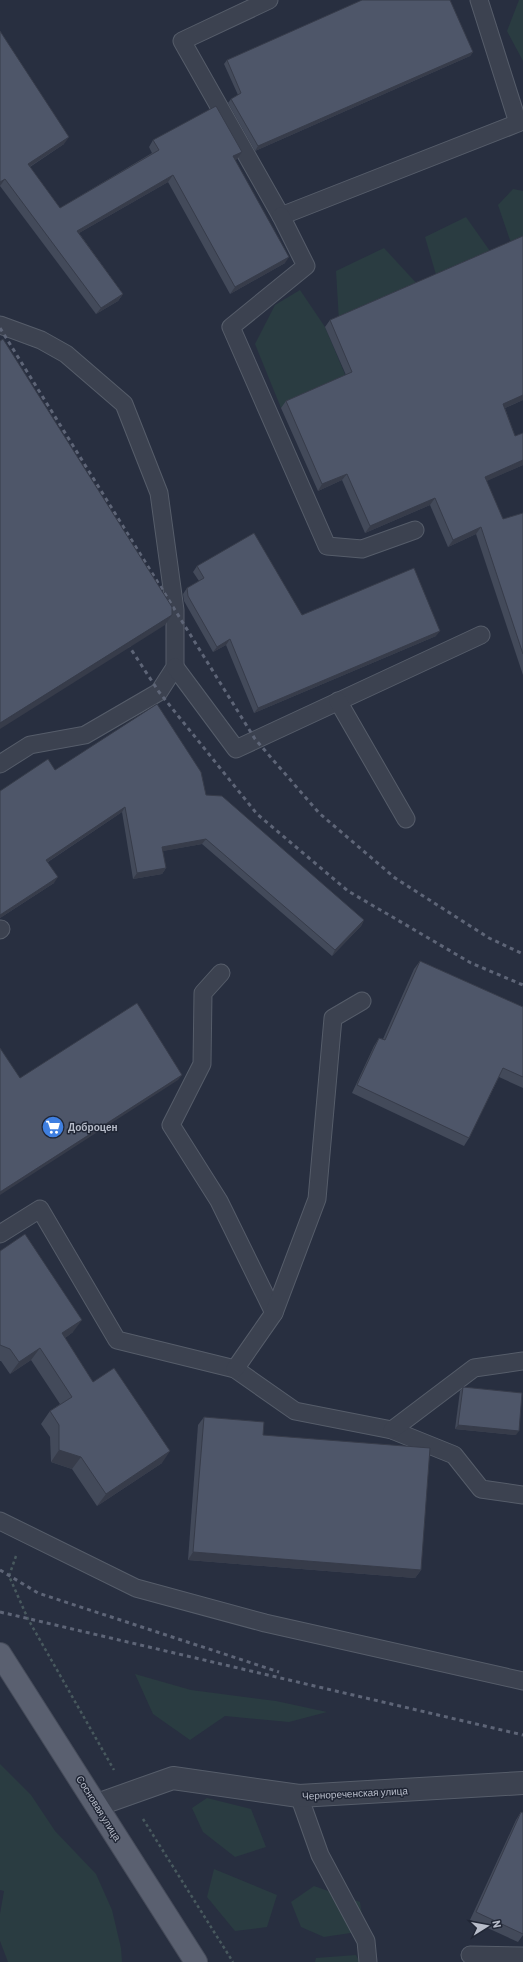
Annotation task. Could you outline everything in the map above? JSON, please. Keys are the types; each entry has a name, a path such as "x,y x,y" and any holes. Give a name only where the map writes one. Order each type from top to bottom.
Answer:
{"main road":[{"name":"Сосновая улица","path":"0,1654 98,1805 196,1962"}],"street":[{"name":"Чернореченская улица","path":"98,1805 173,1778 299,1796 523,1783"}],"lane":[{"path":"269,0 182,41 281,216 306,266 231,327 327,546 362,549 415,530"},
{"path":"281,216 518,123 479,0"},
{"path":"0,325 41,340 66,354 124,404 160,494 175,610 175,667 159,692 86,735 30,745 0,764"},
{"path":"175,667 236,749 481,635"},
{"path":"338,701 406,819"},
{"path":"221,972 203,993 202,1064 171,1125 219,1201 274,1313"},
{"path":"235,1369 274,1313 317,1199 333,1018 362,1001"},
{"path":"0,1234 40,1210 117,1340 235,1369 295,1411 392,1430 454,1455 481,1490 523,1495"},
{"path":"392,1430 474,1368 523,1361"},
{"path":"0,1521 136,1588 264,1623 523,1681"},
{"path":"299,1796 320,1855 366,1942 368,1962"},
{"path":"470,1955 523,1956"}],"path":[{"path":"17,1554 9,1576 28,1619 128,1794 233,1962"}],"shaded area":[{"path":"519,0 523,0 523,61 507,31"},
{"path":"513,189 523,191 523,241 512,246 498,205"},
{"path":"466,217 492,254 437,278 425,237"},
{"path":"384,248 419,286 339,321 336,271"},
{"path":"300,290 325,327 347,379 281,408 255,344 275,305"},
{"path":"135,1674 191,1690 276,1701 327,1712 289,1722 225,1716 190,1740 153,1714"},
{"path":"0,1764 31,1795 55,1831 96,1874 112,1910 121,1948 122,1962 8,1962 0,1941 0,1914 4,1891 0,1890"},
{"path":"207,1798 251,1809 266,1847 235,1857 203,1832 192,1808"},
{"path":"214,1869 277,1895 267,1927 235,1931 207,1897"},
{"path":"314,1886 360,1902 364,1931 324,1937 301,1927 291,1902"},
{"path":"356,1955 360,1962 315,1962 316,1958"}],"building":[{"path":"362,0 450,0 473,52 258,146 231,99 241,93 227,60"},
{"path":"0,31 69,137 28,164 60,208 159,150 153,140 216,106 242,152 233,156 289,257 235,287 173,175 77,231 123,294 101,308 5,179 0,182"},
{"path":"523,236 523,395 503,404 515,436 523,433 523,460 485,477 503,519 523,513 523,654 481,527 453,540 435,498 370,526 347,474 322,484 286,401 352,372 330,320"},
{"path":"3,339 172,607 172,615 0,723 0,341"},
{"path":"254,533 302,615 414,568 440,631 258,708 230,639 217,647 188,596 187,588 204,578 197,566"},
{"path":"157,704 201,772 206,795 222,796 364,920 335,950 206,839 162,847 166,868 137,873 125,807 46,860 58,877 0,915 0,791 48,759 55,770"},
{"path":"420,961 523,1007 523,1077 503,1068 469,1138 357,1085 379,1038 385,1040"},
{"name":"Доброцен","path":"137,1003 182,1075 0,1192 0,1048 20,1078"},
{"path":"25,1234 82,1320 62,1333 93,1382 114,1368 170,1451 106,1494 81,1457 59,1450 59,1425 50,1411 72,1397 40,1348 19,1362 10,1349 0,1345 0,1251"},
{"path":"463,1387 522,1393 519,1431 458,1425"},
{"path":"204,1417 264,1422 263,1435 430,1448 421,1570 193,1552"},
{"path":"521,1812 523,1813 523,1934 476,1912"}],"railway":[{"path":"0,328 255,739 319,813 395,878 489,938 523,954"},
{"path":"123,637 159,692 257,814 348,891 471,963 523,985"},
{"path":"0,1570 38,1593 279,1672"},
{"path":"0,1612 523,1735"}],"place":[{"name":"Доброцен","path":"53,1127"}]}
